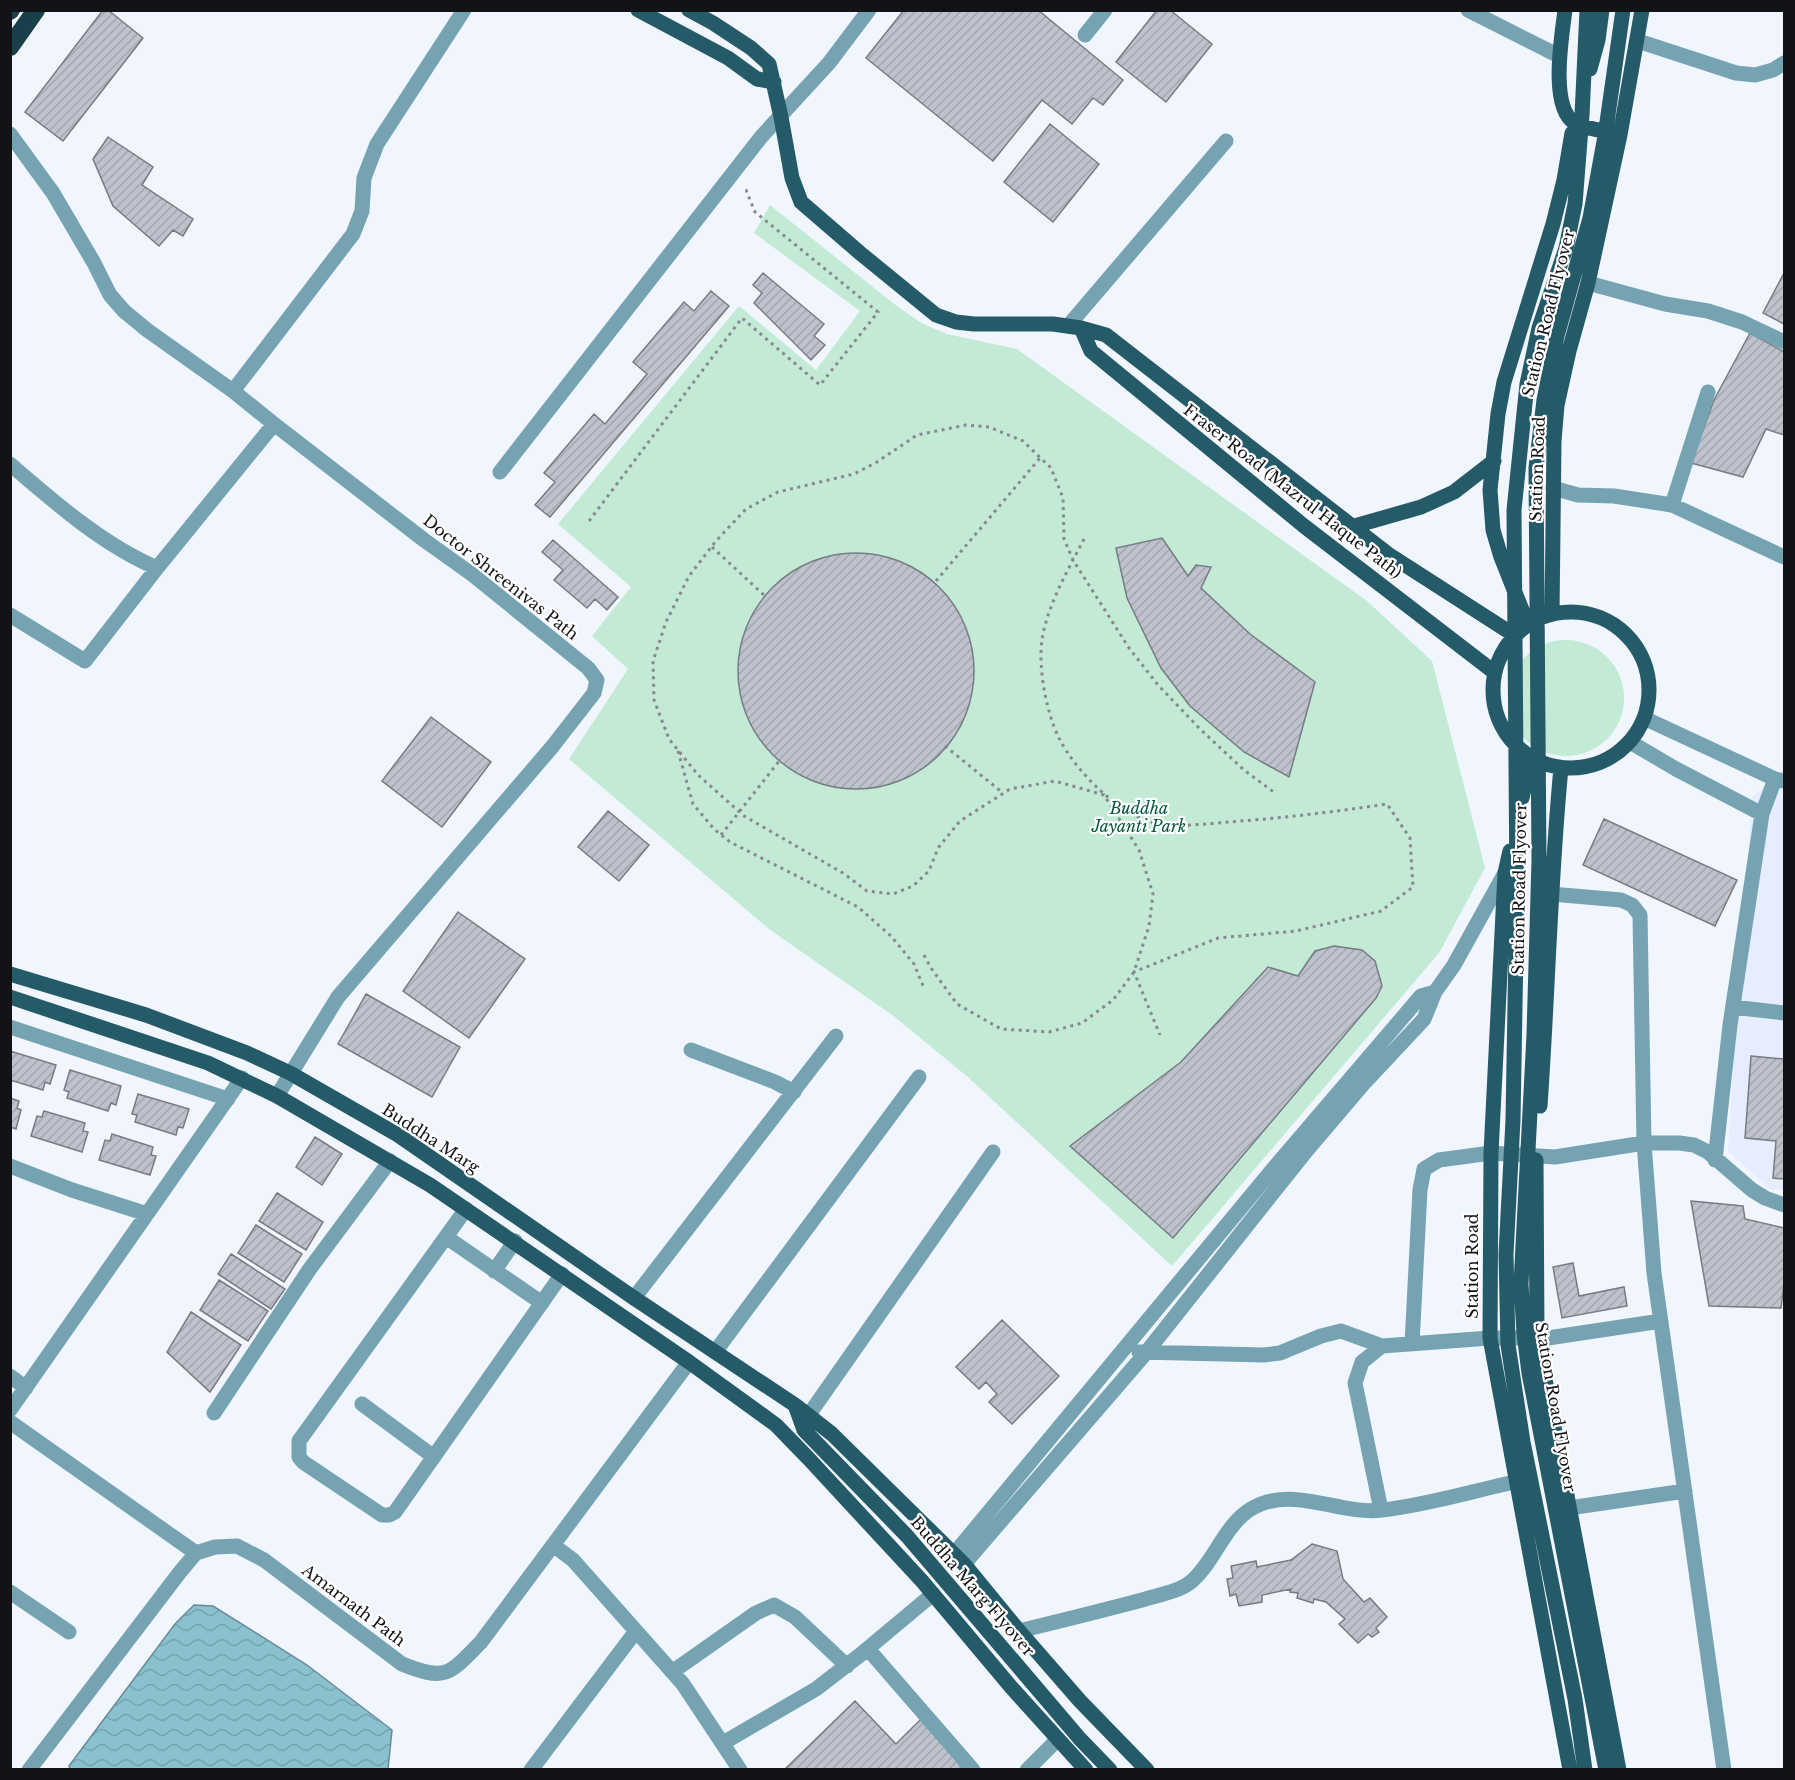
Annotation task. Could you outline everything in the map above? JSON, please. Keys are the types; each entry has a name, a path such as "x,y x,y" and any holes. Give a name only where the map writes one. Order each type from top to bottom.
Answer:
{"highway":[{"path":"10,47 36,10"}],"main road":[{"path":"638,10 728,57 757,79 774,82"},
{"name":"Fraser Road (Mazrul Haque Path)","path":"689,10 751,48 769,64 792,178 801,202 936,315 956,322 974,324 1053,324 1106,335 1388,555 1514,635"},
{"path":"1565,10 1559,57 1564,108 1574,122 1620,135"},
{"name":"Station Road Flyover","path":"1585,1770 1575,1699 1523,1442 1508,1346 1506,1254 1513,1120 1517,892 1514,510 1527,384 1539,328 1566,248 1575,204 1587,10"},
{"path":"1528,625 1501,557 1493,530 1491,490 1498,414 1504,382 1553,224 1564,180 1574,122 1598,40 1602,10"},
{"name":"Station Road Flyover","path":"1606,1770 1529,1373 1521,1284 1534,1035 1539,860 1536,468 1544,399 1555,347 1592,207 1605,136 1623,10"},
{"name":"Station Road","path":"1552,614 1554,441 1557,405 1588,283 1620,135 1642,10"},
{"name":"Fraser Road (Mazrul Haque Path)","path":"1075,327 1090,351 1304,526 1494,672"},
{"path":"1351,527 1420,507 1454,492 1494,461"},
{"path":"1579,612 1610,622 1631,639 1644,662 1650,689 1644,718 1630,742 1610,759 1584,768 1556,768 1530,758 1516,748 1500,726 1493,700 1494,672 1502,653 1514,635 1528,625 1552,614 1579,612"},
{"name":"Station Road","path":"1530,758 1505,873 1491,1154 1490,1338 1570,1770"},
{"path":"1561,768 1551,894 1547,1012 1536,1156 1537,1337 1619,1770"},
{"name":"Buddha Marg","path":"10,974 146,1016 247,1053 290,1074 398,1135 634,1298 795,1405 806,1423"},
{"path":"10,997 208,1063 277,1096 390,1161 466,1209 689,1362 776,1425 871,1524 1011,1687 1086,1770"},
{"path":"776,1425 806,1423 832,1434 959,1559 1080,1701 1147,1770"},
{"name":"Buddha Marg Flyover","path":"806,1423 817,1443 907,1536 1080,1739 1110,1770"}],"street":[{"path":"233,391 353,234 362,211 364,178 377,144 464,10"},
{"path":"500,472 761,137 829,63 868,10"},
{"path":"1085,35 1105,10"},
{"path":"1468,10 1559,57"},
{"path":"1638,42 1736,73 1755,75 1773,70 1785,63"},
{"name":"Doctor Shreenivas Path","path":"11,137 53,194 110,295 124,311 233,391 424,540 473,575 588,668 597,680 594,693 552,747 338,997 277,1096"},
{"path":"1075,327 1226,141"},
{"path":"1588,283 1665,304 1708,311 1742,322 1785,342"},
{"path":"1672,506 1708,392"},
{"path":"10,615 85,661 274,424"},
{"path":"10,464 67,511 134,558 157,568"},
{"path":"1553,488 1578,495 1614,496 1672,506 1785,557"},
{"path":"1644,718 1780,780 1762,814 1733,1007 1715,1160"},
{"path":"1630,742 1762,814"},
{"path":"959,1559 1125,1348 1424,1019 1435,992 1454,965 1505,873"},
{"path":"1551,894 1621,900 1632,905 1640,915 1644,1143 1654,1274 1724,1770"},
{"path":"1733,1007 1785,1013"},
{"path":"10,1028 228,1099"},
{"path":"634,1298 836,1036"},
{"path":"691,1050 775,1082 794,1092"},
{"path":"715,1352 920,1077"},
{"path":"10,1410 242,1078"},
{"path":"1412,1344 1420,1190 1424,1169 1439,1160 1491,1154 1555,1157 1644,1143 1679,1143 1694,1145 1708,1152 1752,1190 1765,1198 1785,1205"},
{"path":"806,1423 993,1152"},
{"path":"214,1413 309,1270 390,1161"},
{"path":"10,1166 81,1193 147,1214"},
{"path":"466,1209 299,1441 299,1457 303,1462 382,1515 395,1512 562,1274"},
{"path":"959,1559 1145,1354 1232,1232"},
{"path":"446,1237 542,1303"},
{"path":"494,1270 515,1241"},
{"path":"1125,1348 1145,1354 1264,1355 1280,1353 1321,1336 1341,1331 1382,1346 1490,1338 1548,1338 1661,1322"},
{"path":"1381,1510 1355,1383 1362,1362 1382,1346"},
{"name":"Amarnath Path","path":"196,1553 216,1547 237,1546 264,1560 402,1664 420,1671 442,1675 456,1666 481,1642 689,1362"},
{"path":"10,1376 26,1388"},
{"path":"362,1404 434,1457"},
{"path":"10,1422 196,1553 29,1770"},
{"path":"1019,1631 1107,1610 1177,1589 1192,1581 1242,1515 1261,1504 1297,1500 1346,1509 1381,1510 1515,1482"},
{"path":"1569,1508 1685,1491"},
{"path":"553,1545 573,1560 683,1684 740,1770"},
{"path":"10,1592 69,1632"},
{"path":"723,1743 816,1689 933,1594"},
{"path":"672,1672 756,1613 774,1605 795,1617 847,1666"},
{"path":"531,1770 636,1631"},
{"path":"868,1648 973,1770"},
{"path":"1027,1770 1058,1739"}],"path":[{"path":"589,521 742,318 820,386 878,312 755,212 746,190"},
{"path":"1134,972 1218,938 1296,931 1381,911 1413,887 1410,838 1387,804 1302,816 1192,825 1152,822 1132,814 1104,795 1055,781 1010,789 960,821 938,848 929,871 913,886 893,894 867,891 843,873 739,812 698,775 669,739 654,700 653,661 666,622 689,576 712,546 746,510 778,492 854,474 877,462 917,435 966,425 989,427 1023,441 1051,468 1063,498 1064,539 1073,560 1129,648 1158,685 1244,770 1275,794"},
{"path":"936,581 1040,458"},
{"path":"924,955 957,1004 1001,1029 1049,1032 1082,1023 1113,999 1134,972 1149,926 1153,894 1139,850 1104,795 1078,766 1059,739 1042,678 1042,640 1058,589 1084,539"},
{"path":"712,546 766,597"},
{"path":"945,746 1003,793"},
{"path":"678,749 693,804 714,829 730,842 858,907 891,936 914,964 924,988"},
{"path":"722,835 780,760"},
{"path":"1134,972 1160,1035"}],"shaded area":[{"path":"1784,769 1784,1190 1769,1189 1728,1150 1752,798"}],"green space":[{"name":"Buddha Jayanti Park","path":"770,205 898,307 923,324 947,334 1017,349 1367,601 1432,661 1485,868 1439,953 1172,1266 969,1078 895,1017 769,929 569,759 628,669 592,636 631,587 558,524 739,306 816,370 860,311 754,233"},
{"path":"1566,640 1588,644 1607,657 1620,676 1624,698 1620,720 1607,739 1588,752 1566,756 1544,752 1525,739 1512,720 1508,698 1512,676 1525,657 1544,644"}],"water":[{"path":"194,1605 213,1606 307,1665 392,1730 388,1769 70,1769 69,1766 175,1624"}],"building":[{"path":"103,10 108,10 143,38 63,141 25,112"},
{"path":"904,10 1038,10 1123,80 1103,105 1093,98 1072,124 1042,100 993,161 866,58"},
{"path":"1157,10 1170,10 1212,44 1166,102 1116,62"},
{"path":"1050,124 1099,164 1053,222 1004,182"},
{"path":"108,137 153,167 142,185 193,219 183,236 173,230 159,246 113,206 93,159"},
{"path":"763,273 824,324 814,336 825,345 811,360 754,303 762,293 753,285"},
{"path":"1784,273 1784,324 1763,313"},
{"path":"711,291 729,306 550,517 535,505 555,482 544,473 594,414 605,424 647,374 633,362 684,302 694,311"},
{"path":"1750,333 1784,352 1784,435 1766,429 1743,477 1691,463 1714,400"},
{"path":"1162,538 1188,576 1196,565 1211,567 1201,588 1250,634 1315,682 1289,777 1244,752 1190,706 1161,668 1127,598 1116,548"},
{"path":"553,540 618,597 607,610 595,599 587,608 554,580 563,570 542,552"},
{"path":"856,553 879,555 912,567 931,580 947,596 960,615 969,637 974,671 972,694 960,727 947,746 931,762 912,775 890,784 856,789 833,787 800,775 781,762 765,746 752,727 743,705 738,671 740,648 752,615 765,596 781,580 800,567 822,558"},
{"path":"431,717 491,762 442,827 382,781"},
{"path":"608,811 649,845 619,881 578,847"},
{"path":"1604,819 1737,880 1715,926 1583,865"},
{"path":"458,912 525,959 469,1038 403,991"},
{"path":"1334,946 1362,950 1375,961 1382,986 1376,998 1173,1238 1070,1146 1181,1062 1268,967 1298,976 1315,951"},
{"path":"366,994 460,1047 432,1097 338,1044"},
{"path":"10,1051 56,1065 50,1084 45,1082 43,1090 10,1080"},
{"path":"1751,1056 1784,1059 1784,1179 1773,1178 1776,1141 1745,1138"},
{"path":"70,1070 121,1086 116,1105 111,1103 108,1111 67,1098 69,1092 64,1090"},
{"path":"138,1094 189,1109 183,1128 178,1127 176,1135 135,1122 137,1115 132,1114"},
{"path":"10,1098 19,1101 17,1108 21,1110 16,1129 10,1127"},
{"path":"44,1111 85,1123 83,1131 88,1132 82,1152 31,1136 37,1116 42,1117"},
{"path":"112,1134 153,1147 151,1155 156,1156 150,1175 99,1160 105,1140 110,1141"},
{"path":"315,1137 342,1154 322,1185 296,1167"},
{"path":"277,1193 323,1222 306,1250 259,1221"},
{"path":"1691,1201 1743,1206 1745,1219 1784,1228 1784,1284 1781,1308 1709,1306"},
{"path":"256,1225 302,1254 284,1282 238,1253"},
{"path":"231,1254 285,1289 271,1309 218,1274"},
{"path":"1573,1263 1579,1296 1624,1287 1627,1306 1562,1318 1553,1267"},
{"path":"219,1280 268,1311 248,1341 200,1310"},
{"path":"191,1312 241,1345 210,1392 167,1352"},
{"path":"1002,1320 1059,1376 1012,1424 989,1402 997,1394 986,1382 979,1389 956,1367"},
{"path":"1312,1544 1337,1551 1343,1579 1364,1602 1370,1598 1387,1617 1376,1628 1379,1632 1372,1637 1368,1634 1358,1643 1339,1624 1345,1619 1326,1602 1314,1599 1313,1603 1297,1598 1298,1593 1290,1592 1291,1589 1262,1595 1262,1602 1239,1606 1236,1594 1230,1596 1227,1579 1233,1578 1231,1566 1256,1561 1257,1567 1291,1560"},
{"path":"855,1701 896,1744 922,1718 971,1770 784,1770"}]}
